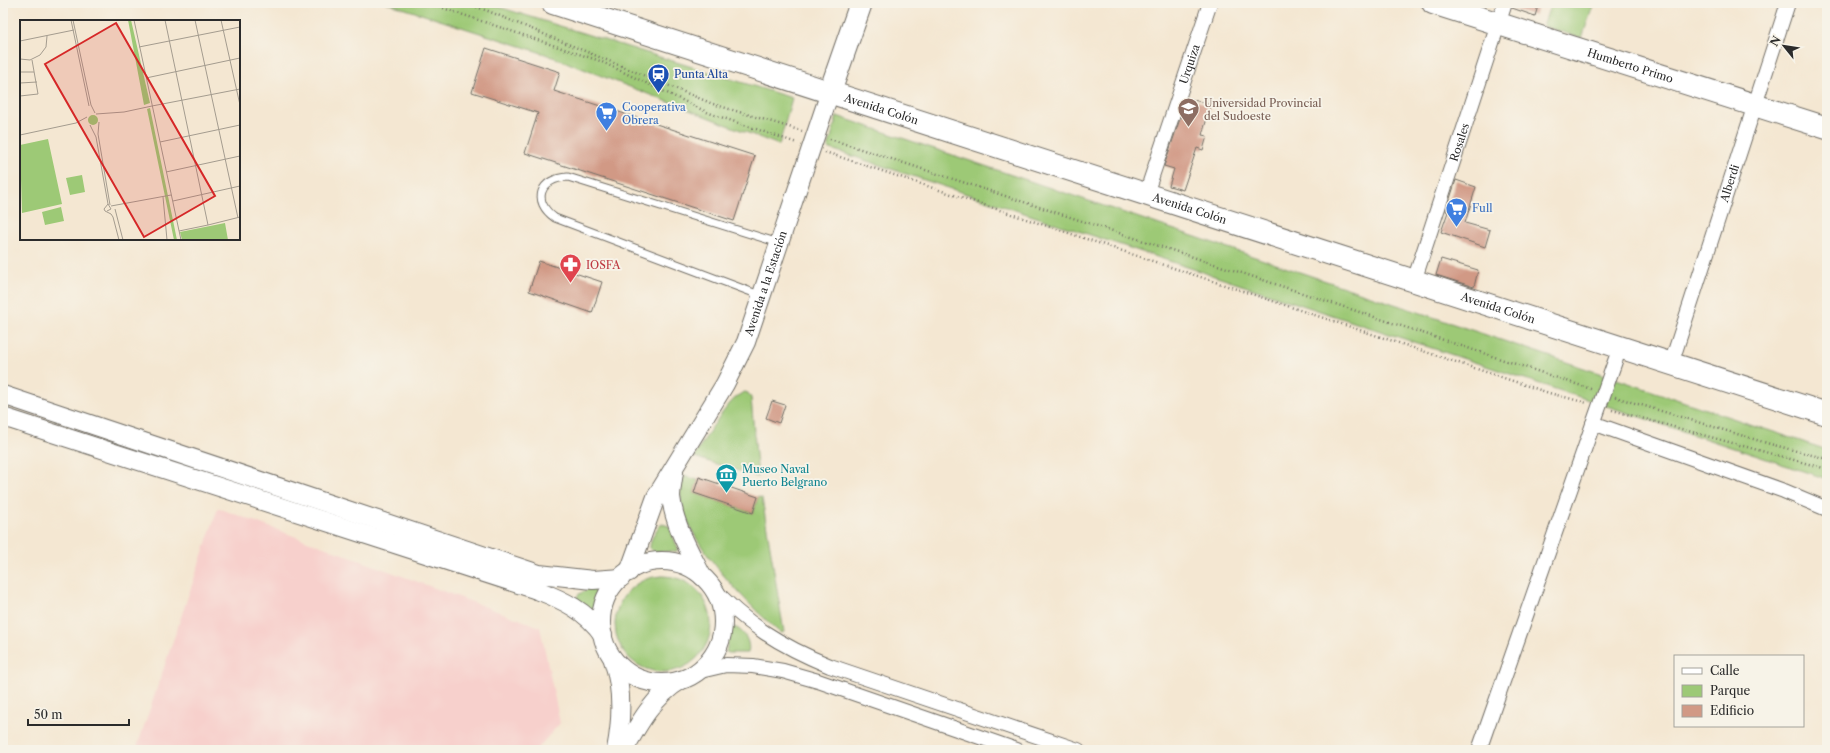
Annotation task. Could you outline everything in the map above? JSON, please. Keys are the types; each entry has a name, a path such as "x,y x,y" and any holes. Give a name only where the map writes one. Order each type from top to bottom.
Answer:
{"main road":[{"path":"830,92 861,3"},
{"name":"Humberto Primo","path":"1433,3 1827,128"},
{"name":"Avenida Colón","path":"566,5 830,92 1827,414"}],"street":[{"name":"Urquiza","path":"1146,194 1210,3"},
{"name":"Rosales","path":"1414,281 1506,3"},
{"name":"Alberdi","path":"1671,364 1788,3"},
{"name":"Avenida a la Estación","path":"625,575 656,497 725,384 746,342 830,92"},
{"path":"1479,750 1620,347"},
{"path":"3,395 538,582 590,619 602,635 619,676 621,706 616,750"},
{"path":"3,417 538,582 593,580 625,575 647,564 667,562 686,566 706,581 729,606 744,618 776,640 800,654 830,666 1078,750"},
{"path":"1593,423 1784,491 1827,509"},
{"path":"624,750 640,721 651,707 667,690 689,676 712,656 719,642 722,627 720,604 684,540 673,507 671,495 676,463"},
{"path":"602,635 601,624 604,604 611,590 625,575"},
{"path":"612,657 626,671 643,680 662,683 726,665 753,666 783,671 818,681 1017,750"}],"lane":[{"path":"762,296 555,218 547,212 542,205 542,190 551,180 568,176 780,243"}],"path":[{"path":"428,3 600,61 709,113 813,141 885,156 1601,400 1827,469"},
{"path":"465,3 488,11 713,104 813,141 1549,393 1601,400 1827,459"}],"shaded area":[{"path":"218,508 540,627 560,723 536,750 136,750"}],"green space":[{"path":"387,3 486,3 792,98 779,145 545,54"},
{"path":"1551,3 1594,3 1582,38 1543,26"},
{"path":"837,116 1827,450 1827,479 828,148"},
{"path":"745,392 748,393 751,398 758,477 694,457 724,410 739,395"},
{"path":"684,476 698,480 694,493 753,513 758,497 762,498 784,632 782,633 778,631 729,582 696,538 685,515 680,494"},
{"path":"662,524 669,526 678,549 677,551 654,552 650,549 653,535"},
{"path":"663,576 681,580 697,590 707,606 711,624 707,642 697,658 681,668 663,672 645,668 629,658 619,642 615,624 619,606 629,590 645,580"},
{"path":"590,587 602,587 603,589 595,612 576,600 578,595"},
{"path":"733,627 740,630 746,637 749,649 748,653 726,652 730,629"}],"building":[{"path":"1513,3 1539,3 1535,16 1512,8"},
{"name":"Cooperativa Obrera","path":"486,48 560,72 554,91 755,156 734,221 525,153 538,113 472,92"},
{"path":"1187,98 1211,105 1202,135 1207,136 1203,150 1197,148 1183,190 1169,186 1174,169 1164,166"},
{"path":"1456,180 1476,187 1465,223 1490,230 1485,247 1441,232"},
{"path":"1441,259 1478,270 1474,287 1436,275"},
{"path":"539,261 602,282 592,313 529,291"},
{"path":"772,401 785,405 779,423 766,418"},
{"name":"Museo Naval Puerto Belgrano","path":"699,477 758,497 753,513 694,493"}],"place":[{"name":"Punta Alta","path":"659,94"},
{"name":"Universidad Provincial del Sudoeste","path":"1189,128"},
{"name":"Cooperativa Obrera","path":"607,132"},
{"name":"Full","path":"1456,228"},
{"name":"IOSFA","path":"571,284"},
{"name":"Museo Naval Puerto Belgrano","path":"726,494"}]}
